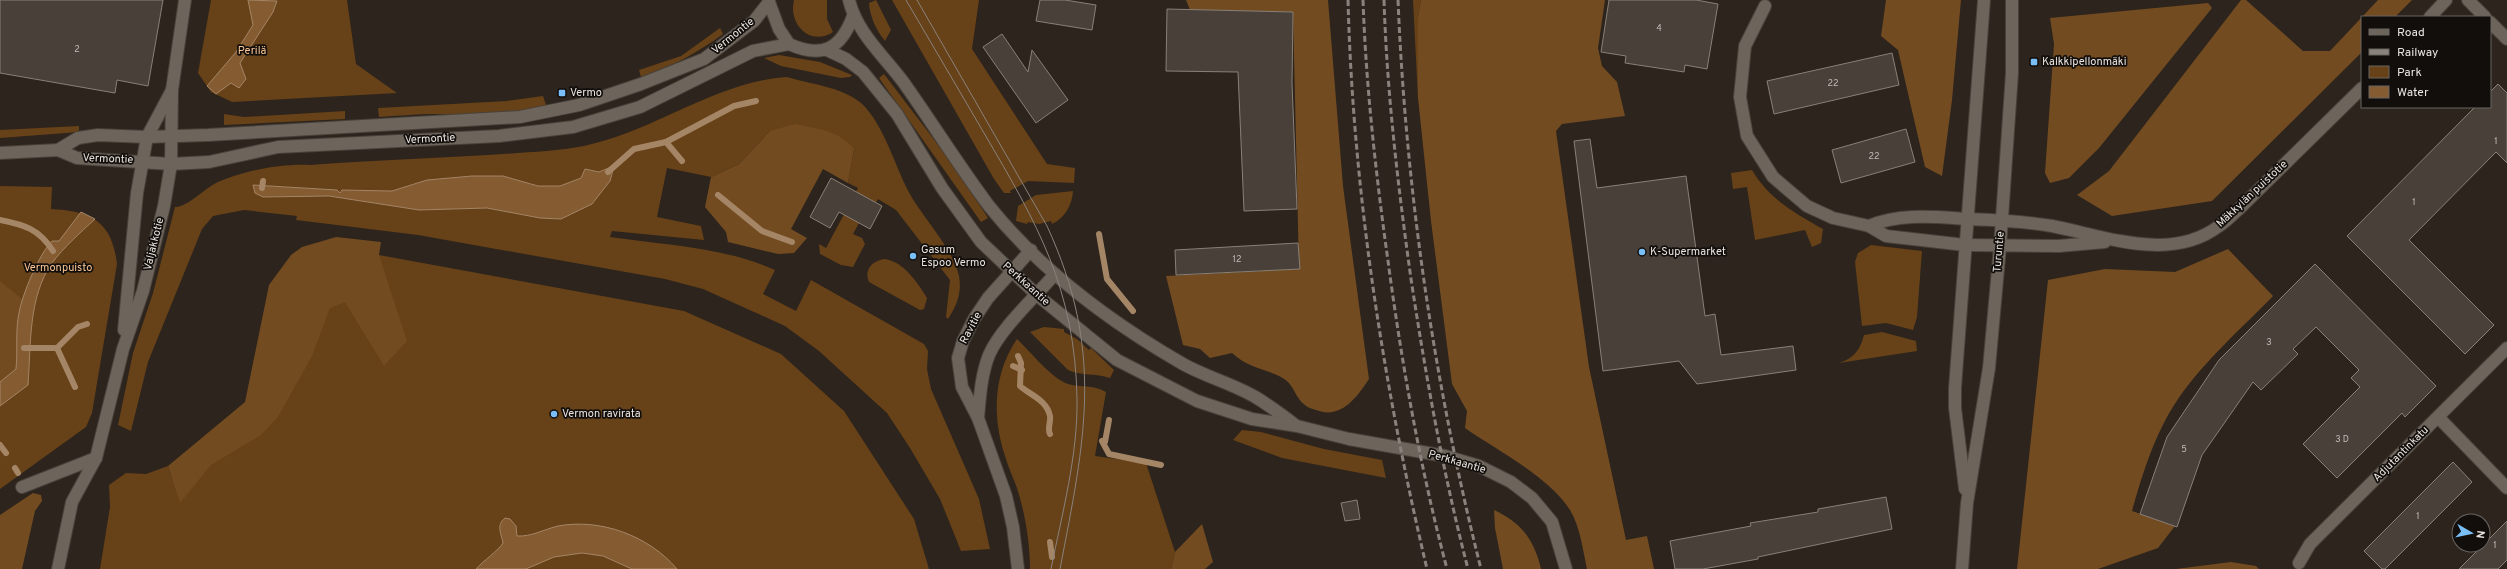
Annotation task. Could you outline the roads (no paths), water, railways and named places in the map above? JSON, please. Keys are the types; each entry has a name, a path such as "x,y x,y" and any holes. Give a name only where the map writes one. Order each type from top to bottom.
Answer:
{"main road":[{"path":"147,137 172,90 185,0"},
{"path":"769,1 779,29 789,44 812,50 827,50 838,45 847,33 853,16 849,0"},
{"name":"Turuntie","path":"1967,503 1954,408 1984,0"},
{"name":"Turuntie","path":"1962,569 1967,503 1989,368 2000,247 2012,73 2012,0"},
{"path":"2431,16 2446,0"},
{"path":"2468,0 2484,16"},
{"name":"Vermontie","path":"58,150 78,138 98,135 147,137 172,136 520,117 566,108 641,84 704,59 754,21 769,1"},
{"name":"Mäkkylän puistotie","path":"1765,6 1745,46 1740,97 1747,136 1773,177 1789,193 1808,206 1832,218 1869,226 1886,236 1965,245 2000,247 2117,242 2158,244 2180,242 2199,237 2219,226 2361,89"},
{"name":"Perkkaantie","path":"853,16 904,84 989,206 1055,274 1102,314 1184,364 1256,398 1297,426"},
{"path":"2491,23 2507,39"},
{"name":"Vermontie","path":"0,153 58,150 77,158 144,161 171,164 209,162 278,147 498,136 573,127 640,107 753,51 789,44"},
{"name":"Perkkaantie","path":"827,50 846,59 863,72 896,114 942,188 971,230 1011,272 1117,360 1197,401 1252,419 1297,426 1349,439 1445,456 1479,466 1511,482 1532,498 1552,522 1566,569"},
{"name":"Valjakkotie","path":"58,569 72,502 96,458 123,349 143,291 164,206 171,164 172,90"},
{"name":"Valjakkotie","path":"123,349 138,192 147,137"},
{"name":"Mäkkylän puistotie","path":"1869,226 1888,218 2002,220 2052,226 2117,242"},
{"name":"Ravitie","path":"1018,569 1014,527 1006,496 978,418 969,404 962,387 958,358 963,341 974,319 988,298 1031,250"},
{"name":"Ravitie","path":"978,418 983,373 990,354 1000,336 1055,274"},
{"name":"Adjutantinkatu","path":"2299,563 2310,544 2507,348"},
{"path":"2438,417 2507,488"},
{"path":"22,487 96,458"}],"water":[{"path":"248,0 277,1 273,12 240,63 246,79 239,88 231,83 216,94 207,86 236,52 253,25"},
{"path":"614,167 610,181 592,204 561,219 540,218 487,208 419,210 329,196 263,197 255,193 253,185 337,190 340,193 342,190 392,191 427,180 472,176 503,176 538,186 560,186 581,178 585,169 599,172"},
{"path":"81,212 95,219 52,263 44,276 39,291 32,322 28,385 0,406 0,382 16,369 18,320 21,305 32,275 47,247 52,241 59,241"},
{"path":"505,518 510,519 516,526 517,536 533,534 558,526 574,524 607,527 623,532 653,547 666,557 677,569 632,569 603,556 582,553 554,557 526,569 476,569 503,543 500,533 500,526"}],"waterway":[{"path":"608,172 634,149 666,142 734,106 756,101"},
{"path":"666,142 682,161"},
{"path":"262,188 263,181"},
{"path":"718,195 762,231 792,242"},
{"path":"0,220 31,229 37,233 53,251"},
{"path":"1099,234 1107,279 1133,311"},
{"path":"24,348 57,348 78,327 87,324"},
{"path":"57,348 75,387"},
{"path":"1018,356 1021,363 1020,386 1038,398 1048,410 1050,416 1050,434"},
{"path":"1013,366 1022,370"},
{"path":"1105,442 1109,420"},
{"path":"1102,441 1109,454 1161,465"},
{"path":"0,445 6,453"},
{"path":"15,468 18,473"},
{"path":"1050,542 1052,557"}],"tram line":[{"path":"906,0 1021,198 1050,259 1061,291 1069,324 1075,360 1077,420 1072,463 1051,569"},
{"path":"917,0 1047,226 1065,272 1077,314 1083,356 1085,396 1077,478 1060,569"}],"railway":[{"path":"1348,0 1356,143 1373,286 1397,429 1427,569"},
{"path":"1363,0 1366,65 1372,131 1393,300 1420,454 1447,569"},
{"path":"1384,0 1385,35 1394,140 1411,279 1436,425 1468,569"},
{"path":"1398,0 1408,144 1415,215 1425,287 1449,429 1481,569"}],"place":[{"name":"Kalkkipellonmäki","path":"2034,62"},
{"name":"Vermo","path":"562,93"},
{"name":"K-Supermarket","path":"1642,252"},
{"name":"Gasum Espoo Vermo","path":"913,256"},
{"name":"Vermon ravirata","path":"554,414"}],"park label":[{"name":"Perilä","path":"252,51"},
{"name":"Vermonpuisto","path":"58,268"}]}
